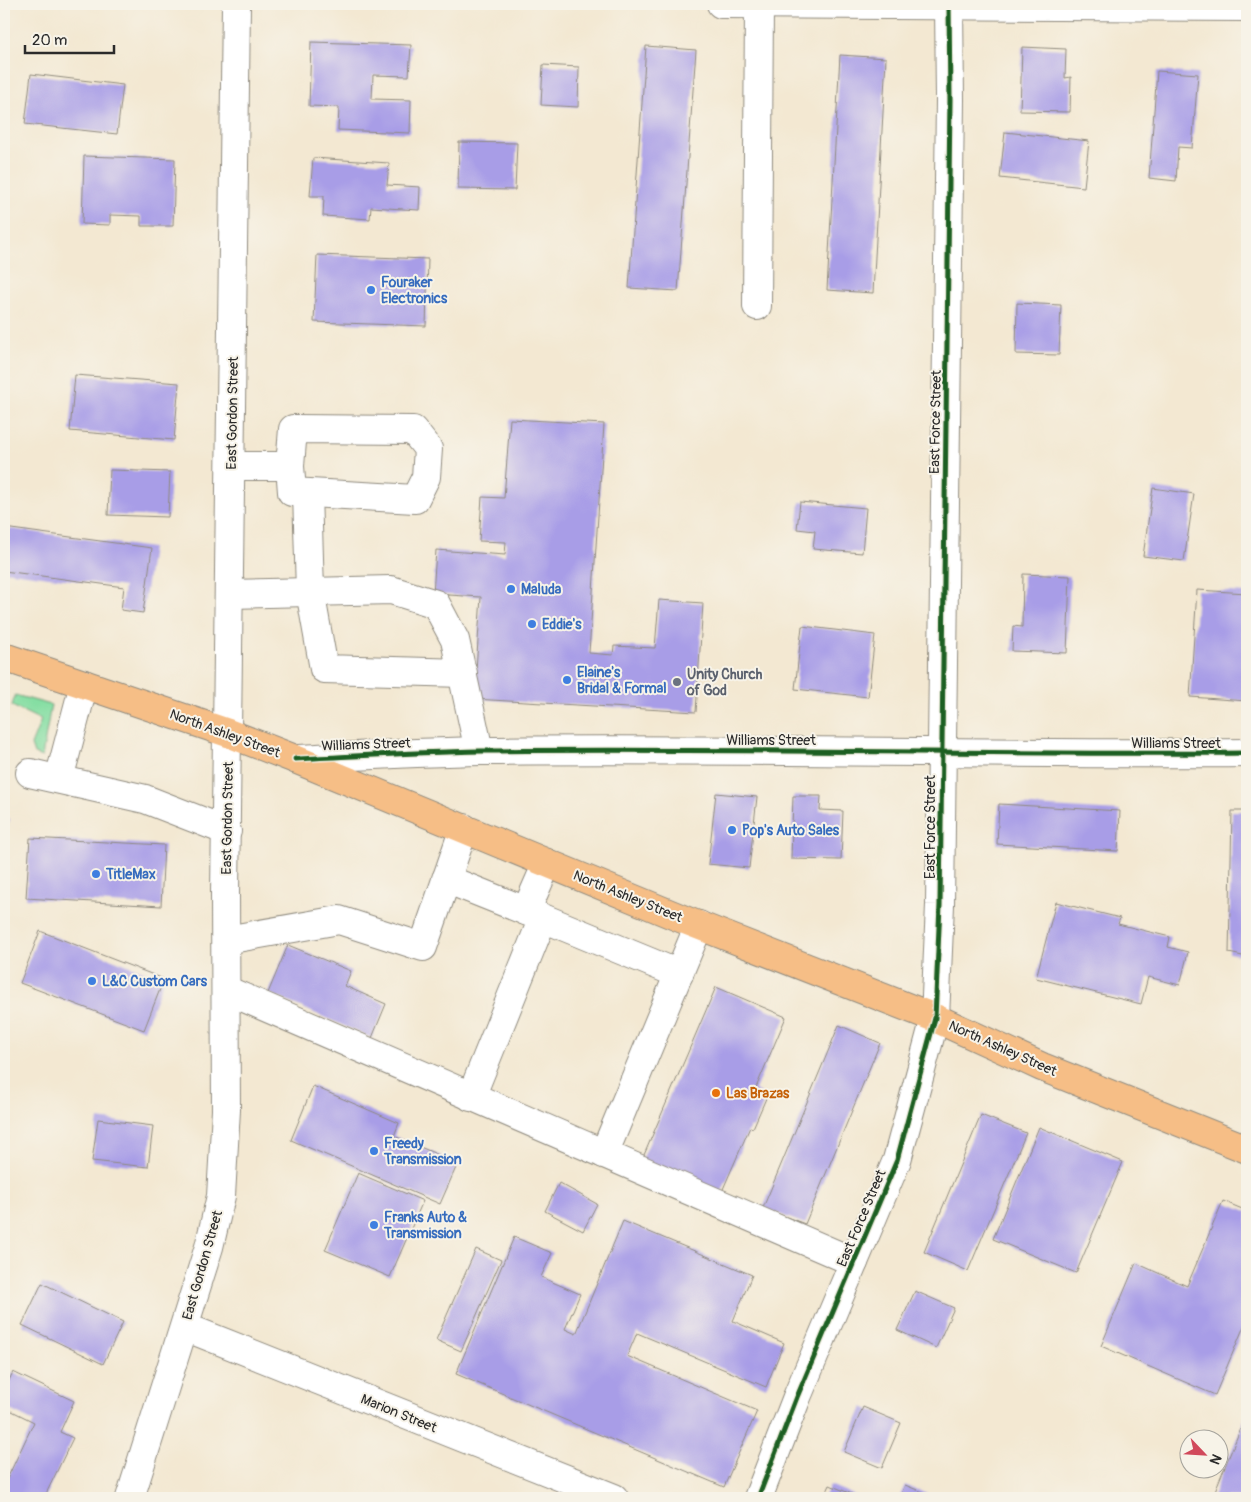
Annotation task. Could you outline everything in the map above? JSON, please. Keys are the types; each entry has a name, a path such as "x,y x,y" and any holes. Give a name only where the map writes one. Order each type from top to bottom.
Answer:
{"main road":[{"name":"North Ashley Street","path":"4,657 228,733 295,759 699,925 935,1018 1042,1067 1247,1149"}],"street":[{"name":"East Gordon Street","path":"130,1498 210,1247 221,1196 226,1110 226,831 236,4"},
{"path":"721,4 1247,7"},
{"name":"East Force Street","path":"758,1498 797,1397 897,1160 935,1018 940,905 949,4"},
{"path":"757,306 759,5"},
{"path":"293,428 413,430 428,448 426,477 415,499 292,492 290,466 293,428"},
{"path":"231,466 290,466"},
{"path":"307,494 310,591 324,670 463,673"},
{"path":"230,594 391,590 436,604 455,640 480,751"},
{"path":"59,779 84,684"},
{"name":"Williams Street","path":"295,759 480,751 1247,754"},
{"path":"30,773 145,799 226,831"},
{"path":"226,940 339,920 422,947 464,828"},
{"path":"471,1097 535,915 547,863"},
{"path":"446,879 679,974"},
{"path":"604,1154 699,925"},
{"path":"226,990 854,1262"},
{"name":"Marion Street","path":"185,1327 614,1498"}],"green space":[{"path":"15,695 51,705 42,757 34,754 31,745 41,720 12,706"}],"building":[{"path":"311,42 411,45 409,76 373,75 372,99 411,100 410,133 338,130 339,107 309,106"},
{"path":"646,46 696,50 678,291 629,288"},
{"path":"1022,47 1066,49 1065,78 1071,77 1070,112 1020,111"},
{"path":"840,55 886,58 873,293 827,290"},
{"path":"543,65 579,67 578,107 541,105"},
{"path":"1157,71 1198,74 1192,148 1178,147 1176,181 1149,178"},
{"path":"31,74 123,85 117,134 25,124"},
{"path":"1005,132 1089,141 1084,187 1000,178"},
{"path":"459,142 517,143 515,190 458,189"},
{"path":"84,156 175,159 173,226 141,226 141,216 110,215 110,225 82,224"},
{"path":"313,158 389,163 387,185 420,187 419,210 371,207 370,219 323,216 324,196 310,196"},
{"name":"Fouraker Electronics","path":"317,255 428,259 426,326 314,322"},
{"path":"1017,303 1061,305 1059,355 1016,354"},
{"path":"75,375 179,383 174,440 70,431"},
{"path":"510,419 604,424 589,653 613,655 614,646 655,648 659,600 703,603 696,712 474,699 481,597 433,594 436,550 505,555 506,542 479,541 482,497 504,498"},
{"path":"110,470 170,472 168,517 108,515"},
{"path":"1153,488 1194,494 1184,561 1143,556"},
{"path":"800,502 866,508 862,553 813,549 815,531 797,529"},
{"path":"4,528 152,548 143,613 121,610 124,587 4,571"},
{"path":"1023,574 1070,576 1067,653 1012,651 1013,626 1022,627"},
{"path":"1197,590 1247,593 1247,701 1190,697"},
{"path":"802,626 875,635 868,697 795,689"},
{"name":"Pop's Auto Sales","path":"716,793 757,797 749,868 708,864"},
{"path":"793,796 821,796 820,810 843,811 841,860 791,859"},
{"path":"999,804 1120,811 1118,851 997,844"},
{"path":"1232,811 1247,811 1247,957 1229,953"},
{"path":"4,817 10,819 4,836"},
{"path":"30,838 164,845 161,906 26,898"},
{"path":"1056,902 1120,918 1118,924 1170,937 1168,947 1188,952 1180,985 1148,977 1141,1004 1036,978"},
{"name":"L&C Custom Cars","path":"40,931 164,979 144,1030 20,983"},
{"path":"288,945 351,971 345,986 386,1004 372,1038 268,993"},
{"name":"Las Brazas","path":"716,987 786,1017 755,1090 767,1096 753,1128 750,1127 720,1196 641,1162"},
{"path":"839,1025 880,1043 805,1224 763,1208"},
{"name":"Freedy Transmission","path":"313,1086 399,1123 394,1136 458,1163 440,1204 291,1140"},
{"path":"981,1115 1026,1133 968,1271 924,1252"},
{"path":"98,1119 153,1126 148,1167 92,1161"},
{"path":"1039,1127 1123,1162 1076,1273 993,1239"},
{"name":"Franks Auto & Transmission","path":"358,1173 423,1201 390,1277 325,1250"},
{"path":"559,1183 597,1204 583,1231 545,1211"},
{"path":"1223,1201 1247,1211 1247,1319 1215,1395 1101,1346 1136,1263 1187,1286"},
{"path":"623,1221 752,1275 733,1321 784,1343 766,1387 637,1333 627,1356 757,1411 724,1487 456,1374 514,1237 552,1253 541,1277 580,1294 565,1329 576,1334"},
{"path":"476,1249 501,1260 461,1351 436,1340"},
{"path":"42,1283 123,1322 103,1364 22,1325"},
{"path":"915,1291 954,1308 936,1348 897,1330"},
{"path":"13,1372 74,1401 60,1432 73,1438 44,1498 4,1498 4,1477 7,1479 34,1422 4,1407 4,1391"},
{"path":"863,1407 901,1423 882,1468 844,1452"},
{"path":"1247,1413 1247,1498 1212,1498 1219,1480 1228,1480 1228,1459"},
{"path":"830,1485 861,1498 824,1498"},
{"path":"905,1485 937,1498 899,1498"}],"cycle path":[{"path":"758,1498 797,1397 897,1160 935,1018 940,905 950,100 949,4"},
{"path":"295,759 388,754 577,750 1247,753"}],"place":[{"name":"Fouraker Electronics","path":"371,290"},
{"name":"Maluda","path":"511,589"},
{"name":"Eddie's","path":"532,624"},
{"name":"Elaine's Bridal & Formal","path":"567,680"},
{"name":"Unity Church of God","path":"677,682"},
{"name":"Pop's Auto Sales","path":"732,830"},
{"name":"TitleMax","path":"96,874"},
{"name":"L&C Custom Cars","path":"92,981"},
{"name":"Las Brazas","path":"716,1093"},
{"name":"Freedy Transmission","path":"374,1151"},
{"name":"Franks Auto & Transmission","path":"374,1225"}]}
